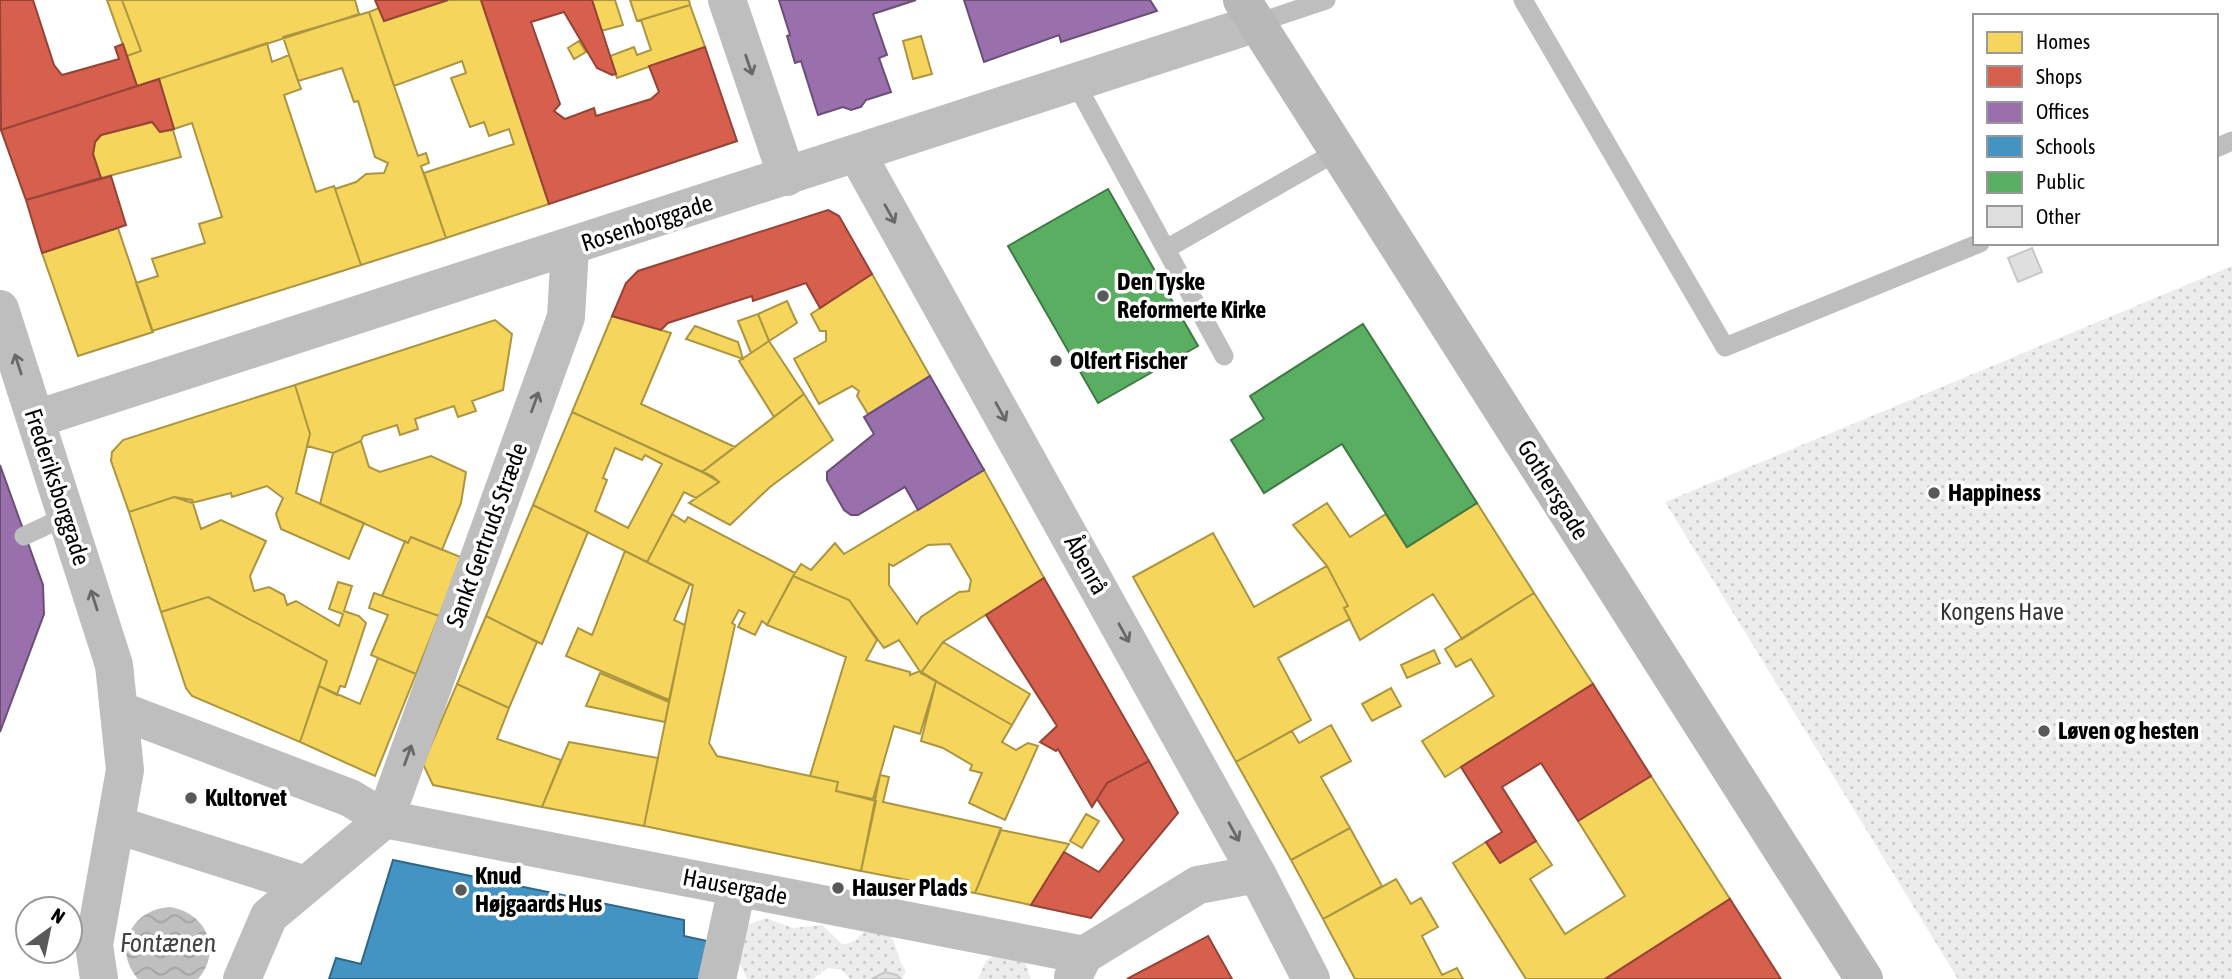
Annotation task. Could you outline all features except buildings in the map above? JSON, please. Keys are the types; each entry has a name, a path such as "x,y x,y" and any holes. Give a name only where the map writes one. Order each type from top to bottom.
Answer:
{"street":[{"path":"727,0 787,177"},
{"name":"Rosenborggade","path":"36,419 1075,82 1249,12"},
{"name":"Gothersgade","path":"1249,12 1864,979"},
{"name":"Åbenrå","path":"857,154 1257,874 1311,979"},
{"name":"Sankt Gertruds Stræde","path":"385,819 566,317 570,248"},
{"name":"Frederiksborggade","path":"0,309 114,665 119,710"},
{"path":"99,979 94,945 125,770 119,710 350,798 385,819 269,916 242,979"},
{"name":"Hausergade","path":"385,819 737,888 1078,967"},
{"path":"117,825 306,885"},
{"path":"1078,967 1198,886 1257,874"},
{"path":"717,979 737,888"}],"lane":[{"path":"1249,12 1326,0"},
{"path":"1523,0 1725,347 1975,245"},
{"path":"1075,82 1224,356"},
{"path":"1166,249 1338,151"},
{"path":"24,536 67,516"}],"green space":[{"name":"Kongens Have","path":"2232,266 2232,979 1958,979 1665,502"},
{"path":"766,918 793,928 822,925 842,944 853,941 870,930 887,930 906,971 902,979 850,979 842,970 828,968 813,979 747,979 739,962 747,925"},
{"path":"993,956 1025,962 1031,979 978,979 986,961"}],"water":[{"name":"Fontænen","path":"169,907 193,916 207,934 210,945 205,968 198,979 138,979 127,956 126,944 130,933 144,915"}],"place":[{"name":"Den Tyske Reformerte Kirke","path":"1103,296"},
{"name":"Olfert Fischer","path":"1056,361"},
{"name":"Happiness","path":"1934,493"},
{"name":"Løven og hesten","path":"2044,731"},
{"name":"Kultorvet","path":"191,798"},
{"name":"Hauser Plads","path":"838,888"},
{"name":"Knud Højgaards Hus","path":"461,890"}]}
